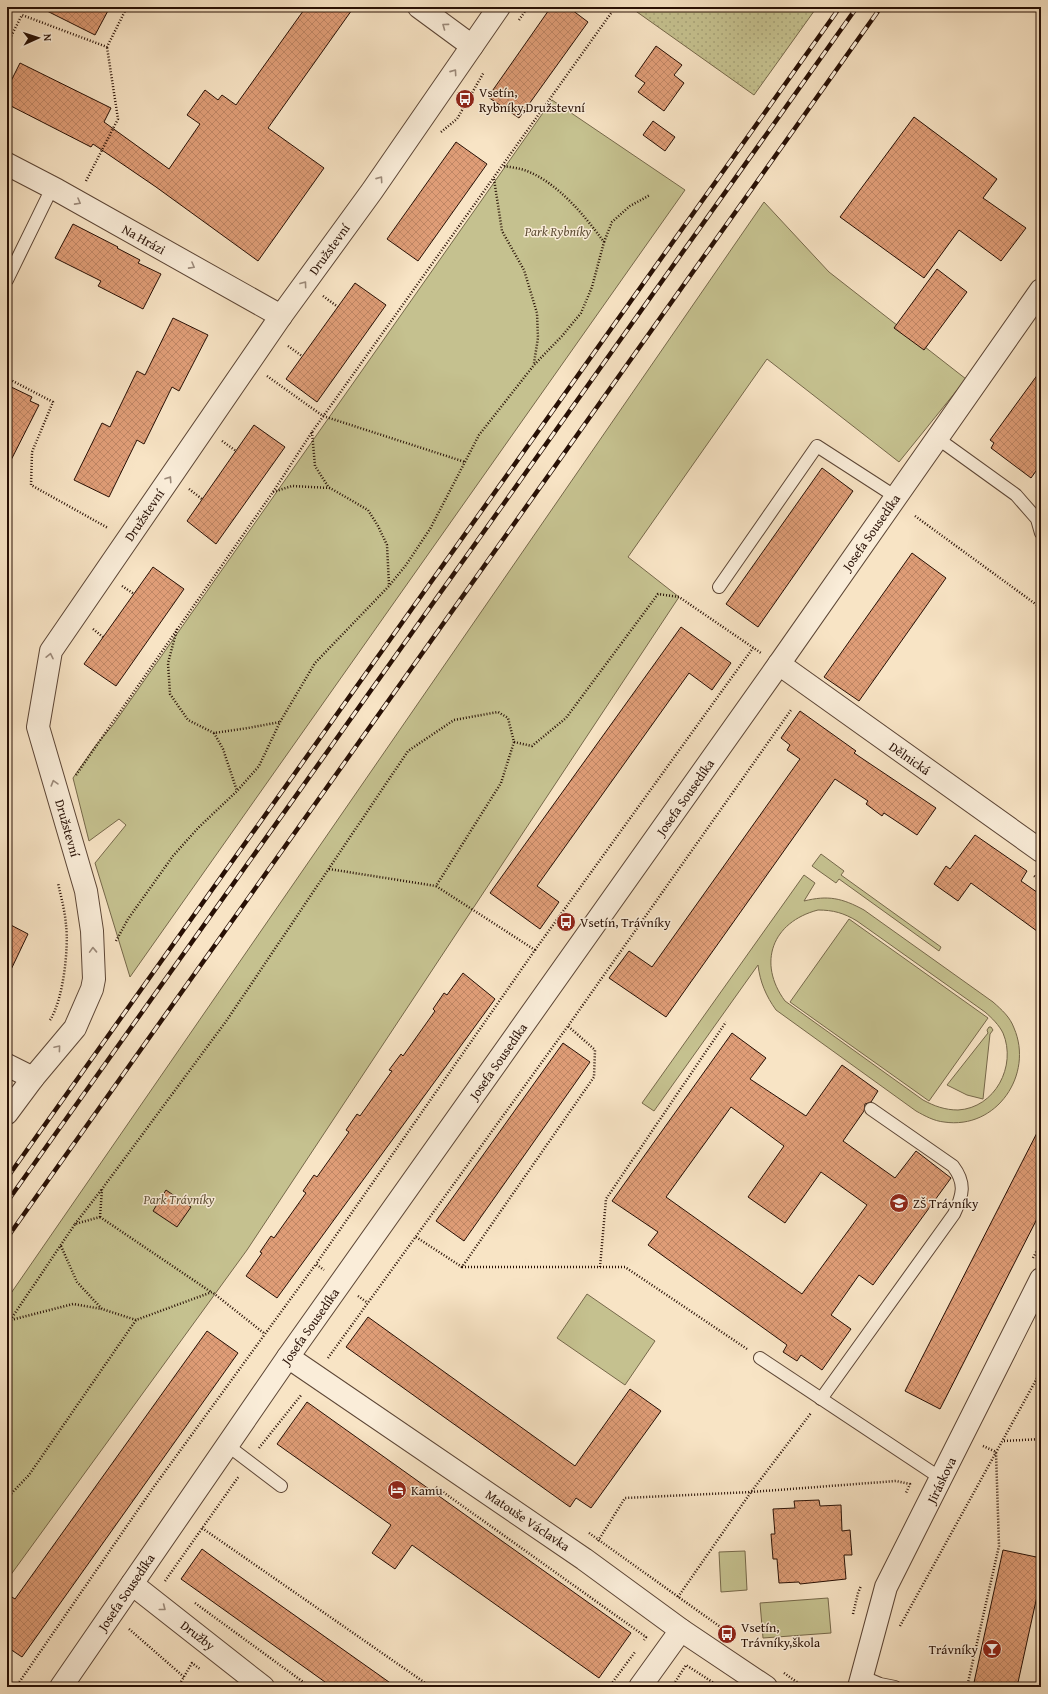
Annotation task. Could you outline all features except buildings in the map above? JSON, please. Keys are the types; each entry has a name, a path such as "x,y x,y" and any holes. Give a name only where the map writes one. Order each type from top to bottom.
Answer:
{"street":[{"path":"419,7 472,46"},
{"name":"Družstevní","path":"7,1113 33,1078 75,1028 92,988 94,979 92,931 86,891 38,728 51,651 281,316 372,191 499,7"},
{"name":"Na Hrázi","path":"7,164 281,316"},
{"name":"Josefa Sousedíka","path":"61,1687 288,1357 779,664 1041,290"},
{"name":"Dělnická","path":"779,664 1041,851"},
{"path":"7,1065 33,1078"},
{"name":"Jiráskova","path":"860,1682 886,1587 942,1479 962,1436 1041,1280"},
{"name":"Matouše Václavka","path":"288,1357 584,1558 681,1630 766,1687"},
{"name":"Družby","path":"132,1584 264,1687"},
{"path":"640,1687 681,1630"}],"lane":[{"path":"7,280 52,188"},
{"path":"937,438 1016,495 1037,519 1041,533"},
{"path":"719,588 817,446 896,497"},
{"path":"821,1399 954,1214 961,1200 962,1186 960,1175 952,1166 871,1109"},
{"path":"760,1358 942,1479"},
{"path":"227,1445 281,1486"},
{"path":"860,1682 895,1687"}],"path":[{"path":"76,201 118,119 107,47 127,7"},
{"path":"516,25 528,7"},
{"path":"71,771 73,778 273,492 323,416 503,166 614,8"},
{"path":"7,44 22,15 107,47"},
{"path":"441,133 457,119 486,68"},
{"path":"503,166 527,171 543,180 571,201 604,242"},
{"path":"494,178 502,231 524,270 537,313 538,338 534,365"},
{"path":"113,946 128,919 173,856 198,828 259,766 280,722 315,663 389,586 406,565 430,529 479,435 534,365 562,336 581,313 592,287 604,242 612,222 630,206 650,194"},
{"path":"319,302 328,290"},
{"path":"323,296 338,307"},
{"path":"292,340 288,346 302,356"},
{"path":"262,382 270,370"},
{"path":"266,375 323,416 465,462"},
{"path":"7,378 53,402 32,452 31,485 128,538"},
{"path":"312,432 315,466 330,488 368,510 378,526 387,545 389,586"},
{"path":"220,440 236,451"},
{"path":"273,492 292,486 330,488"},
{"path":"186,487 202,499"},
{"path":"915,516 1041,608"},
{"path":"117,582 134,594"},
{"path":"514,742 532,746 566,718 658,594 679,597 779,664"},
{"path":"178,627 168,663 170,694 188,720 214,732 280,722"},
{"path":"16,1687 149,1495 316,1264 535,950 753,648"},
{"path":"334,1363 328,1358 568,1026 791,710"},
{"path":"7,1325 76,1224 227,1020 408,752 454,720 498,712 508,718 514,742 501,783 436,886"},
{"path":"214,732 225,754 236,791"},
{"path":"329,869 436,886 535,950"},
{"path":"1034,876 1041,881"},
{"path":"49,1021 54,1015 64,978 67,926 58,881"},
{"path":"600,1267 606,1199 726,1022"},
{"path":"462,1267 594,1077 596,1050 568,1026"},
{"path":"100,1217 102,1188"},
{"path":"76,1224 100,1217"},
{"path":"100,1217 212,1292 265,1334"},
{"path":"416,1237 462,1267 625,1267 760,1358"},
{"path":"61,1245 77,1282 102,1309"},
{"path":"316,1264 368,1303"},
{"path":"7,1498 29,1475 136,1320 212,1292"},
{"path":"10,1320 73,1304 102,1309 136,1320"},
{"path":"900,1627 996,1452 1004,1441 1041,1371"},
{"path":"165,1580 249,1461 302,1392 309,1397"},
{"path":"663,1616 751,1492 821,1399"},
{"path":"1004,1441 1041,1438"},
{"path":"967,1687 999,1546 996,1452"},
{"path":"584,1558 599,1539 625,1498 751,1492 896,1481 910,1484 904,1497"},
{"path":"432,1485 646,1637 641,1643"},
{"path":"586,1530 678,1596"},
{"path":"218,1539 431,1687"},
{"path":"852,1622 858,1592 862,1586"},
{"path":"129,1628 184,1677"},
{"path":"609,1687 637,1650"},
{"path":"178,1687 192,1663 204,1671"},
{"path":"672,1687 686,1665 720,1687"}],"green space":[{"path":"630,7 817,7 754,95"},
{"name":"Park Rybníky","path":"552,100 685,190 130,977 95,863 126,825 119,819 89,841 73,778 96,745 113,725"},
{"name":"Park Trávníky","path":"764,202 829,272 966,379 899,462 767,359 628,557 679,597 247,1250 7,1580 7,1299"},
{"path":"821,854 844,871 841,875 941,947 939,951 839,879 836,883 812,866"},
{"path":"804,875 815,883 804,901 820,898 842,900 864,910 993,1002 1010,1020 1019,1046 1019,1063 1015,1080 1006,1095 995,1108 980,1117 963,1122 937,1121 916,1111 776,1010 764,989 758,965 654,1111 642,1103","holes":["818,910 834,911 857,921 985,1012 995,1022 1003,1033 1007,1046 1007,1059 1005,1071 1000,1083 983,1102 971,1107 953,1110 931,1104 923,1100 785,1001 776,987 772,972 771,959 774,946 780,934 790,924 802,916"]},
{"path":"849,919 988,1018 929,1101 790,1002"},
{"path":"989,1027 993,1030 990,1034 983,1099 967,1095 947,1085 988,1033 987,1030"},
{"path":"587,1294 655,1341 625,1385 557,1338"},
{"path":"745,1551 747,1590 721,1592 719,1552"},
{"path":"828,1598 831,1633 763,1638 760,1603"}],"railway":[{"path":"7,1178 840,7"},
{"path":"7,1202 857,7"},
{"path":"7,1238 881,7"}],"place":[{"name":"Vsetín, Rybníky,Družstevní","path":"465,99"},
{"name":"Vsetín, Trávníky","path":"566,922"},
{"name":"ZŠ Trávníky","path":"899,1203"},
{"name":"Kamu","path":"397,1490"},
{"name":"Vsetín, Trávníky,škola","path":"727,1634"},
{"name":"Trávníky","path":"992,1649"}]}
